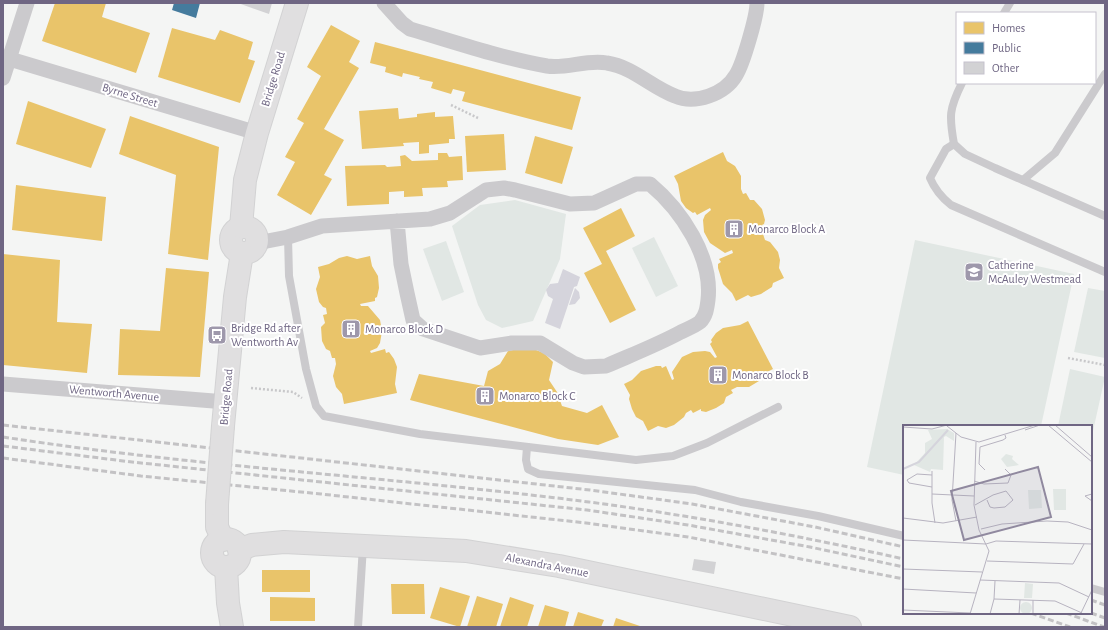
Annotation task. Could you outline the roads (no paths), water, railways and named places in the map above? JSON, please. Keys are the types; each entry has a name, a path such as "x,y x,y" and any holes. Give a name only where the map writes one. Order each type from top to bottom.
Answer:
{"street":[{"path":"3,78 6,58 27,3"},
{"name":"Bridge Road","path":"231,545 217,527 217,504 235,297 250,248 234,249 231,240 234,232 241,227 245,180 257,133 297,3"},
{"path":"384,3 402,24 410,29 549,66 594,62 608,63 629,70 675,97 689,99 703,98 722,90 736,76 749,40 758,3"},
{"name":"Byrne Street","path":"6,58 257,133"},
{"path":"250,248 322,226 397,221 430,219 450,213 486,190 504,188 570,204 594,203 636,184 650,184 661,194 682,219 703,260 709,290 707,310 699,322 672,337 606,366 584,367 573,363 540,343 512,343 480,348 460,343 423,329 413,320 401,264 397,221"},
{"name":"Wentworth Avenue","path":"3,384 226,402"},
{"name":"Alexandra Avenue","path":"231,545 284,542 363,545 466,551 505,556 850,627"},
{"path":"231,545 237,562 226,568 228,603 232,627"}],"lane":[{"path":"1005,12 1010,3"},
{"path":"1023,180 1055,153 1105,74"},
{"path":"962,84 952,103 950,123 954,144 965,154 1105,216"},
{"path":"954,144 946,149 930,178 935,190 943,198 952,205 1105,272"},
{"path":"288,237 289,276 306,369 314,401 324,416 420,434 636,460 673,456 707,443 778,407"},
{"path":"527,447 526,460 528,469 539,474 694,490 741,502 818,516 903,536"},
{"path":"358,627 363,545"},
{"path":"1092,588 1105,592"}],"railway":[{"path":"3,425 590,490 692,504 815,527 903,547"},
{"path":"3,437 149,456 516,493 589,502 747,527 903,559"},
{"path":"3,446 132,462 587,510 688,525 810,547 903,567"},
{"path":"3,458 141,476 586,523 688,537 903,579"},
{"path":"1092,600 1105,605"},
{"path":"1092,613 1105,618"},
{"path":"1034,614 1070,627"},
{"path":"1069,614 1104,627"}],"place":[{"name":"Monarco Block A","path":"734,229"},
{"name":"Catherine McAuley Westmead","path":"974,272"},
{"name":"Monarco Block D","path":"351,329"},
{"name":"Bridge Rd after Wentworth Av","path":"217,335"},
{"name":"Monarco Block B","path":"718,375"},
{"name":"Monarco Block C","path":"485,396"}]}
